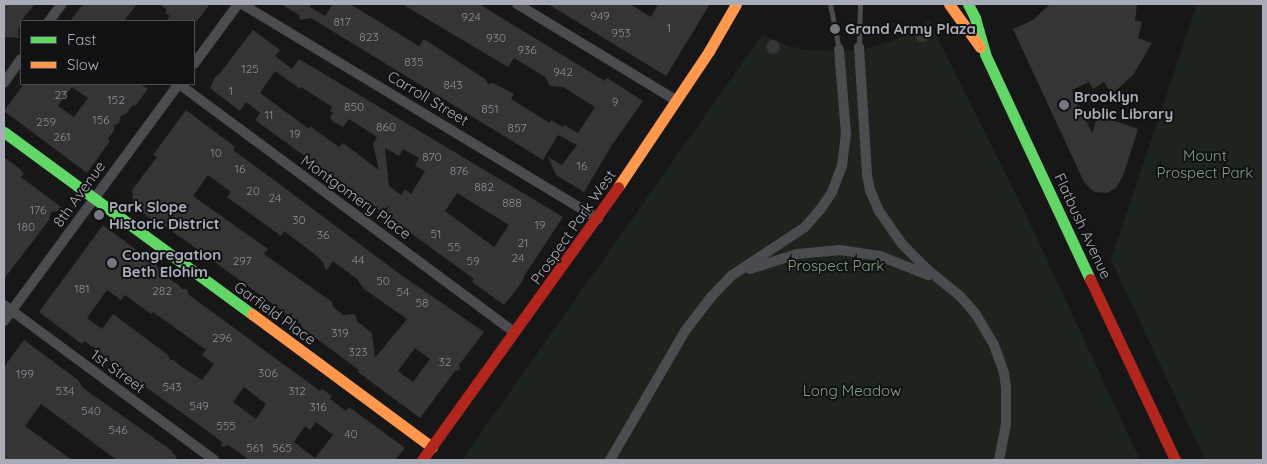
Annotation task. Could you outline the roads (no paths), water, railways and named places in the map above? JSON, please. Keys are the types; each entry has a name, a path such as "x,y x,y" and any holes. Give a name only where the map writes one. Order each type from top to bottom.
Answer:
{"street":[{"path":"50,20 62,4"},
{"path":"195,63 240,4"},
{"name":"Carroll Street","path":"240,4 598,219"},
{"path":"517,4 677,101"},
{"name":"Prospect Park West","path":"422,460 598,219 677,101 736,4"},
{"path":"949,4 960,22 985,54"},
{"name":"Flatbush Avenue","path":"968,4 975,18 985,54 1175,460"},
{"path":"860,47 866,165 870,190 878,211 902,244 928,270 961,296 986,329 1004,373 1006,424 999,460"},
{"path":"610,460 685,331 711,297 731,276 804,227 820,210 832,192 842,166 846,134 839,49"},
{"path":"4,83 20,60"},
{"name":"8th Avenue","path":"4,322 8,308 94,198 178,85"},
{"name":"Montgomery Place","path":"180,85 515,333"},
{"name":"Garfield Place","path":"4,132 432,447"},
{"path":"731,276 797,254 840,250 896,260 947,284"},
{"name":"1st Street","path":"8,308 214,460"}],"lane":[{"path":"830,4 839,49"},
{"path":"860,4 860,47"}],"place":[{"name":"Grand Army Plaza","path":"835,29"},
{"name":"Brooklyn Public Library","path":"1064,105"},
{"name":"Park Slope Historic District","path":"99,215"},
{"name":"Congregation Beth Elohim","path":"112,263"}],"park label":[{"name":"Mount Prospect Park","path":"1205,164"},
{"name":"Prospect Park","path":"836,266"},
{"name":"Long Meadow","path":"852,391"}]}
